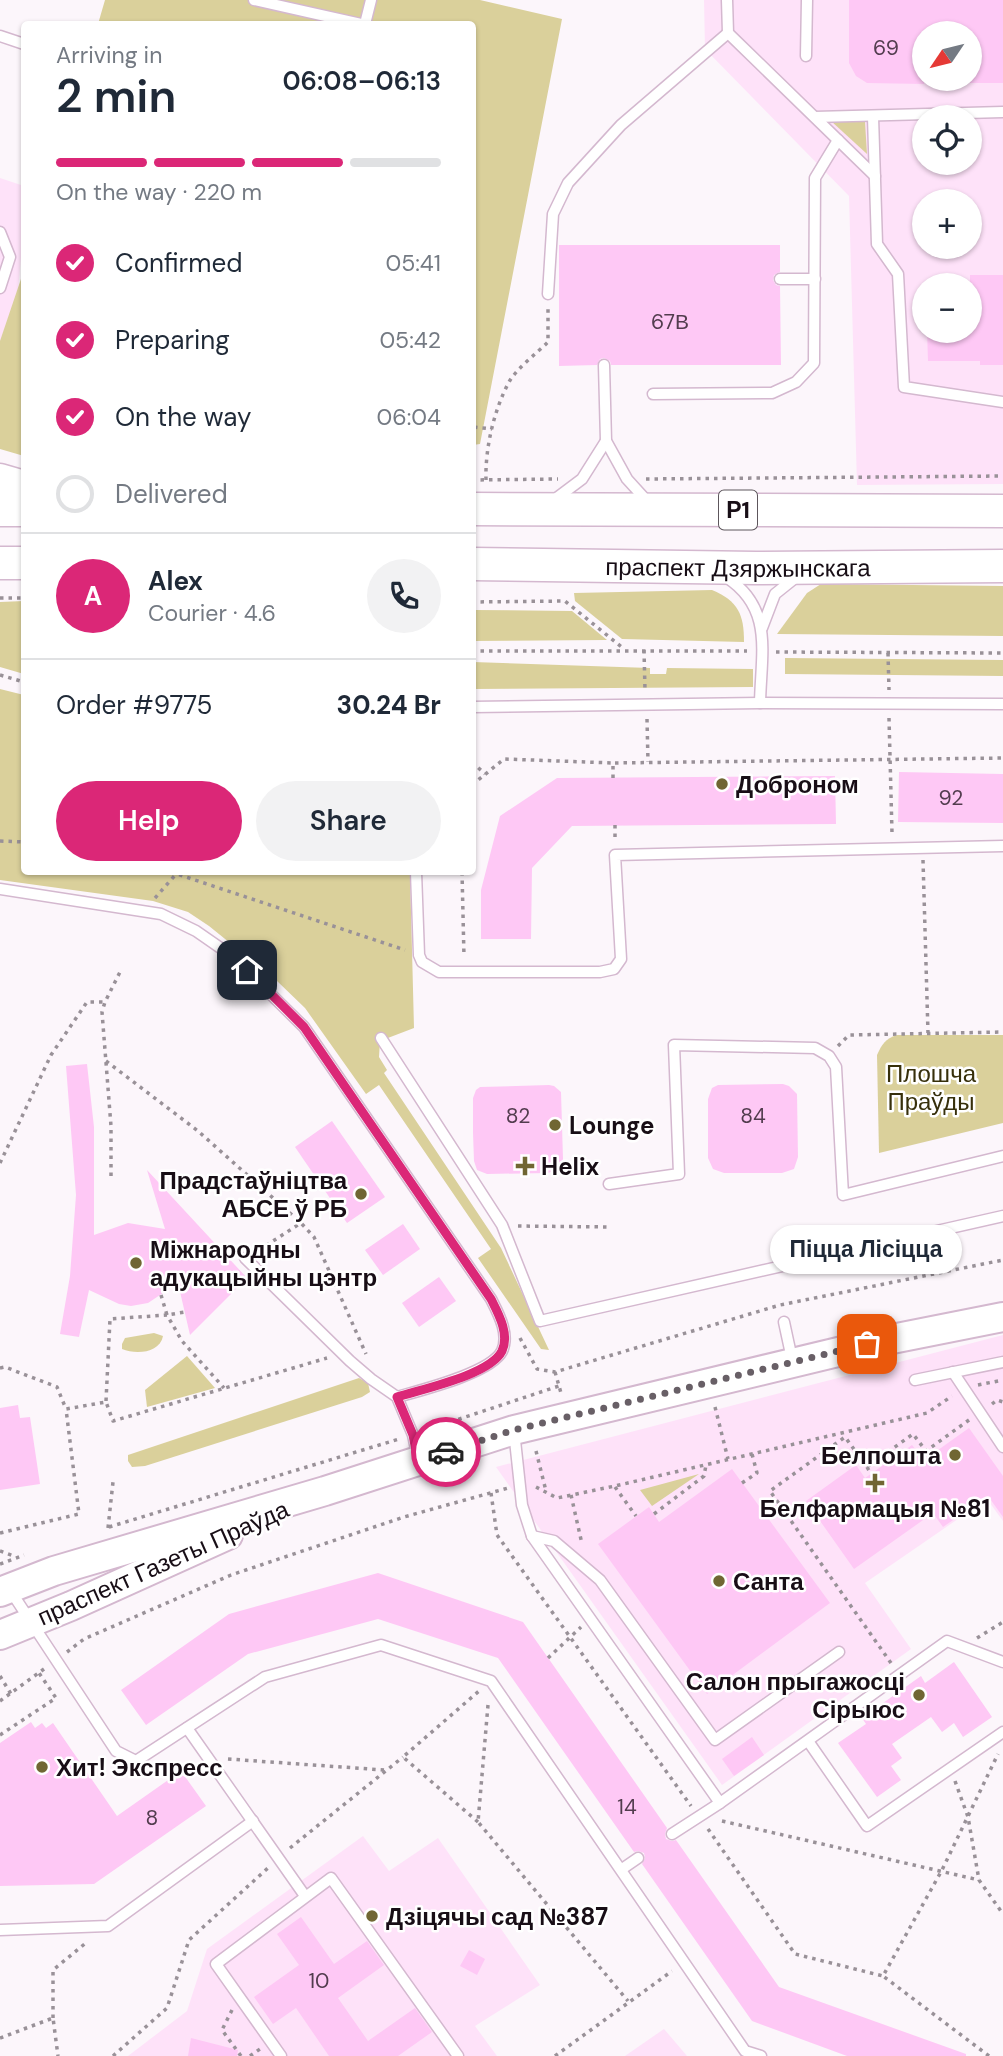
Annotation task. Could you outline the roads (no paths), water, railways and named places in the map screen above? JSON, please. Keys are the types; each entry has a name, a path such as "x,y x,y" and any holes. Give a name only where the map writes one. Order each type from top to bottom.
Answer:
{"main road":[{"path":"0,480 21,486"},
{"name":"Р1","path":"476,509 1003,510"},
{"path":"0,510 21,510"},
{"path":"0,563 21,563"},
{"name":"праспект Дзяржынскага","path":"476,564 699,568 1003,566"}],"street":[{"name":"праспект Газеты Праўда","path":"0,1635 71,1606 416,1448 524,1437 793,1362 1003,1317"},
{"name":"праспект Газеты Праўда","path":"2,1581 54,1571 325,1491"}],"lane":[{"path":"254,0 349,21"},
{"path":"364,21 370,0"},
{"path":"727,0 728,33 875,176"},
{"path":"806,56 807,0"},
{"path":"548,294 552,214 568,184 621,125 728,33"},
{"path":"0,36 21,43"},
{"path":"815,117 1003,112"},
{"path":"873,117 877,244 898,274 904,387 1003,402"},
{"path":"653,394 772,393 796,382 814,363 816,178 838,140"},
{"path":"0,232 10,257 0,288"},
{"path":"780,279 815,279"},
{"path":"604,365 606,441 627,479 659,510"},
{"path":"541,509 582,479 606,441"},
{"path":"760,703 762,629 775,594 802,574 826,567"},
{"path":"699,568 722,575 743,588 756,608 762,629"},
{"path":"476,707 760,703 1003,704"},
{"path":"416,875 419,955 422,962 439,972 600,972 614,969 621,959 615,855 1003,846"},
{"path":"0,889 161,914 196,931 232,956 304,1027 491,1299 504,1329 502,1350 488,1365 447,1382 397,1397"},
{"path":"381,1038 502,1226 540,1321 1003,1216"},
{"path":"610,1184 679,1174 674,1045 816,1048 829,1056 836,1067 842,1195 1003,1156"},
{"path":"245,1258 342,1353 371,1379 397,1397 416,1448"},
{"path":"784,1322 793,1362"},
{"path":"915,1380 1003,1362"},
{"path":"953,1372 1003,1447"},
{"path":"524,1437 519,1485 525,1520 532,1536 720,1803"},
{"path":"532,1536 554,1541 600,1580 715,1740 839,1652"},
{"path":"2,1581 116,1751 136,1761 265,1677 381,1645 491,1681 745,2051 761,2056"},
{"path":"672,1834 947,1642 1003,1662"},
{"path":"187,1728 306,1896"},
{"path":"808,1741 867,1826 1003,1732"},
{"path":"0,1930 108,1926 253,1821"},
{"path":"622,1869 638,1858"},
{"path":"281,2056 216,1964 331,1878 458,2056"}],"place":[{"name":"Доброном","path":"722,784"},
{"name":"Lounge","path":"555,1125"},
{"name":"Helix","path":"525,1166"},
{"name":"Прадстаўніцтва АБСЕ ў РБ","path":"361,1194"},
{"name":"Міжнародны адукацыйны цэнтр","path":"136,1263"},
{"name":"Піцца Лісіцца","path":"867,1344"},
{"name":"Белпошта","path":"955,1455"},
{"name":"Белфармацыя №81","path":"875,1483"},
{"name":"Санта","path":"719,1581"},
{"name":"Салон прыгажосці Сірыюс","path":"919,1695"},
{"name":"Хит! Экспресс","path":"42,1767"},
{"name":"Дзіцячы сад №387","path":"372,1916"}],"park label":[{"name":"Плошча Праўды","path":"931,1087"}]}
